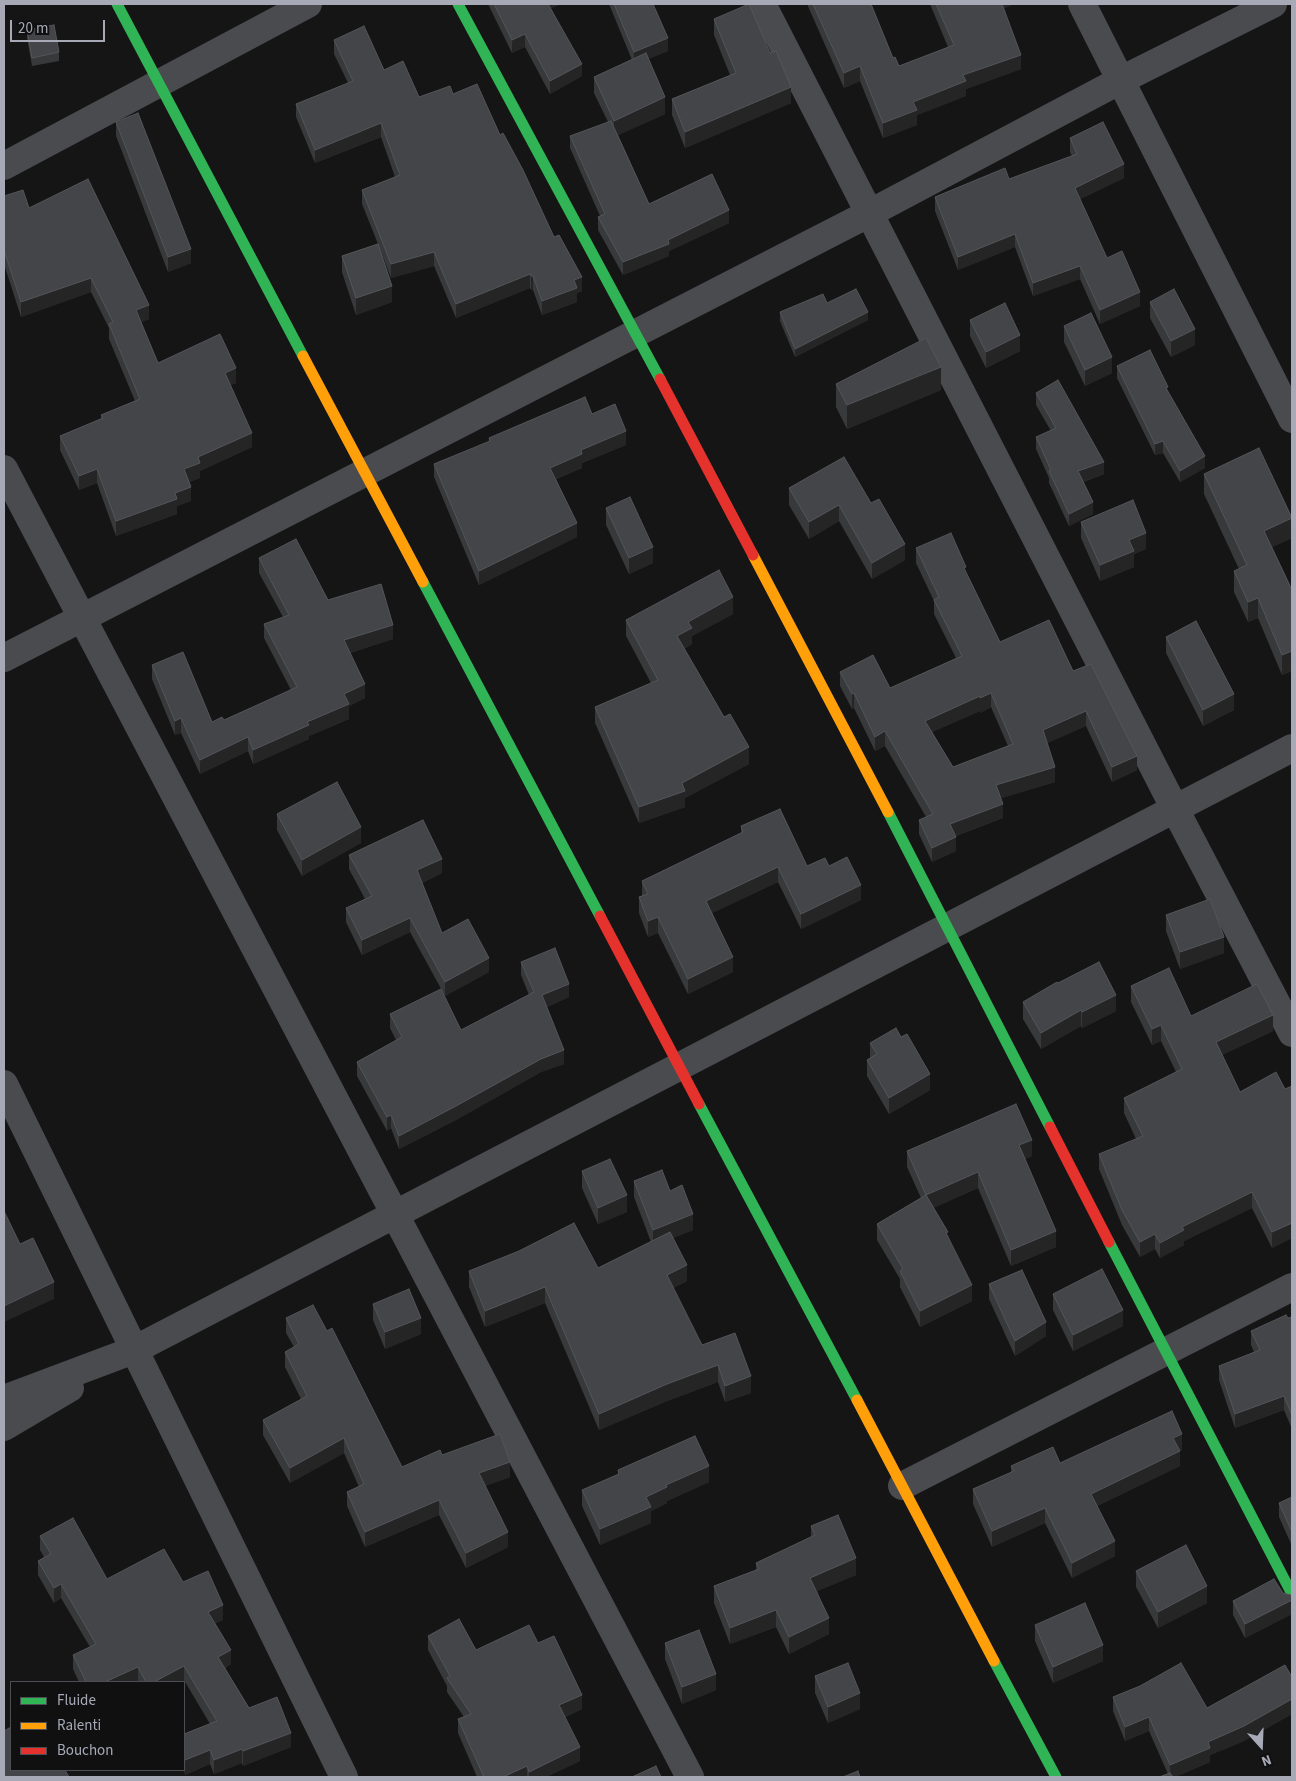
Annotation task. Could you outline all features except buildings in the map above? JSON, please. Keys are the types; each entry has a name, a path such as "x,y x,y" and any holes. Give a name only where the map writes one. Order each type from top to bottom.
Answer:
{"street":[{"path":"117,4 1056,1777"},
{"path":"4,166 308,4"},
{"path":"458,4 636,332 948,927 1165,1352 1292,1594"},
{"path":"762,4 1292,1033"},
{"path":"1082,4 1292,419"},
{"path":"4,658 870,213 1121,80 1273,4"},
{"path":"4,469 690,1777"},
{"path":"4,1427 134,1350 1292,748"},
{"path":"4,1084 344,1777"},
{"path":"902,1486 1292,1286"},
{"path":"4,1399 134,1350"}],"traffic: fast":[{"path":"117,4 303,356"},
{"path":"458,4 660,379"},
{"path":"423,582 600,916"},
{"path":"888,812 1050,1127"},
{"path":"699,1104 857,1400"},
{"path":"1109,1242 1292,1594"},
{"path":"994,1661 1056,1777"}],"traffic: slow":[{"path":"303,356 423,582"},
{"path":"753,555 888,812"},
{"path":"857,1400 994,1661"}],"traffic: jam":[{"path":"660,379 753,555"},
{"path":"600,916 699,1104"},
{"path":"1050,1127 1109,1242"}]}
